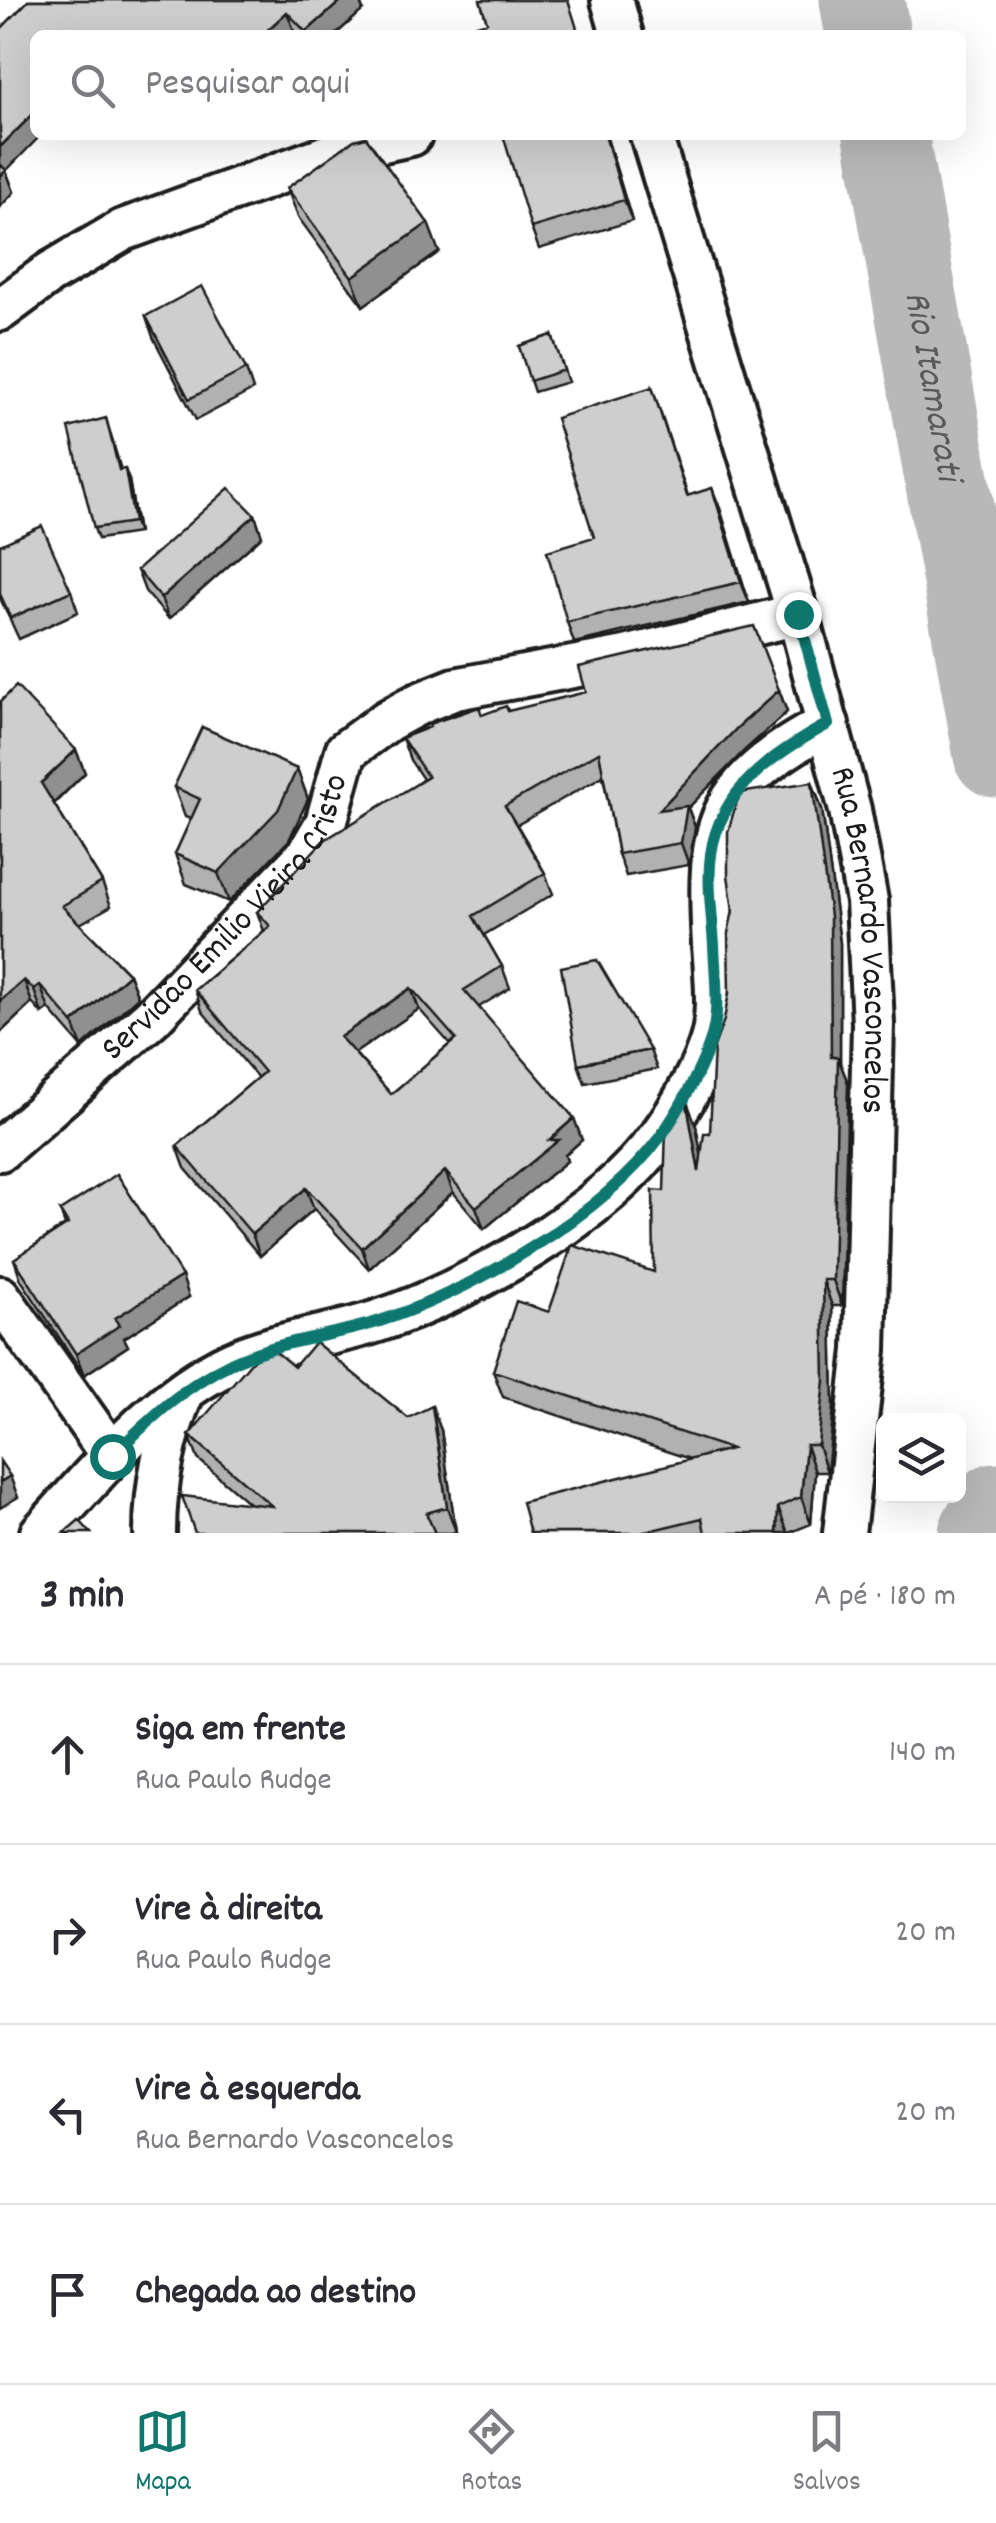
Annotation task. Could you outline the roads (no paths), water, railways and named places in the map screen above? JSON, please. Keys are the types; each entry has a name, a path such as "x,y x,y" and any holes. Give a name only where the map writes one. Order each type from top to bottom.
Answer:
{"street":[{"path":"612,0 621,30"},
{"path":"0,310 123,230 346,149 388,140"},
{"name":"Rua Bernardo Vasconcelos","path":"653,140 798,614 850,810 867,902 874,1024 865,1350 844,1533"},
{"name":"Servidão Emilio Vieira Cristo","path":"0,1150 152,1017 308,854 326,824 346,751 387,721 455,689 626,657 798,614"},
{"path":"41,1533 112,1456 184,1390 232,1362 292,1340 375,1322 441,1297 506,1263 566,1224 617,1182 659,1138 689,1090 714,1029 710,881 717,829 744,783 764,763 828,724"},
{"path":"0,1297 112,1456"},
{"path":"155,1533 155,1505 170,1423 184,1390"}],"waterway":[{"name":"Rio Itamarati","path":"862,0 867,30"},
{"name":"Rio Itamarati","path":"887,140 996,755"},
{"name":"Rio Itamarati","path":"981,1533 996,1505"}]}
